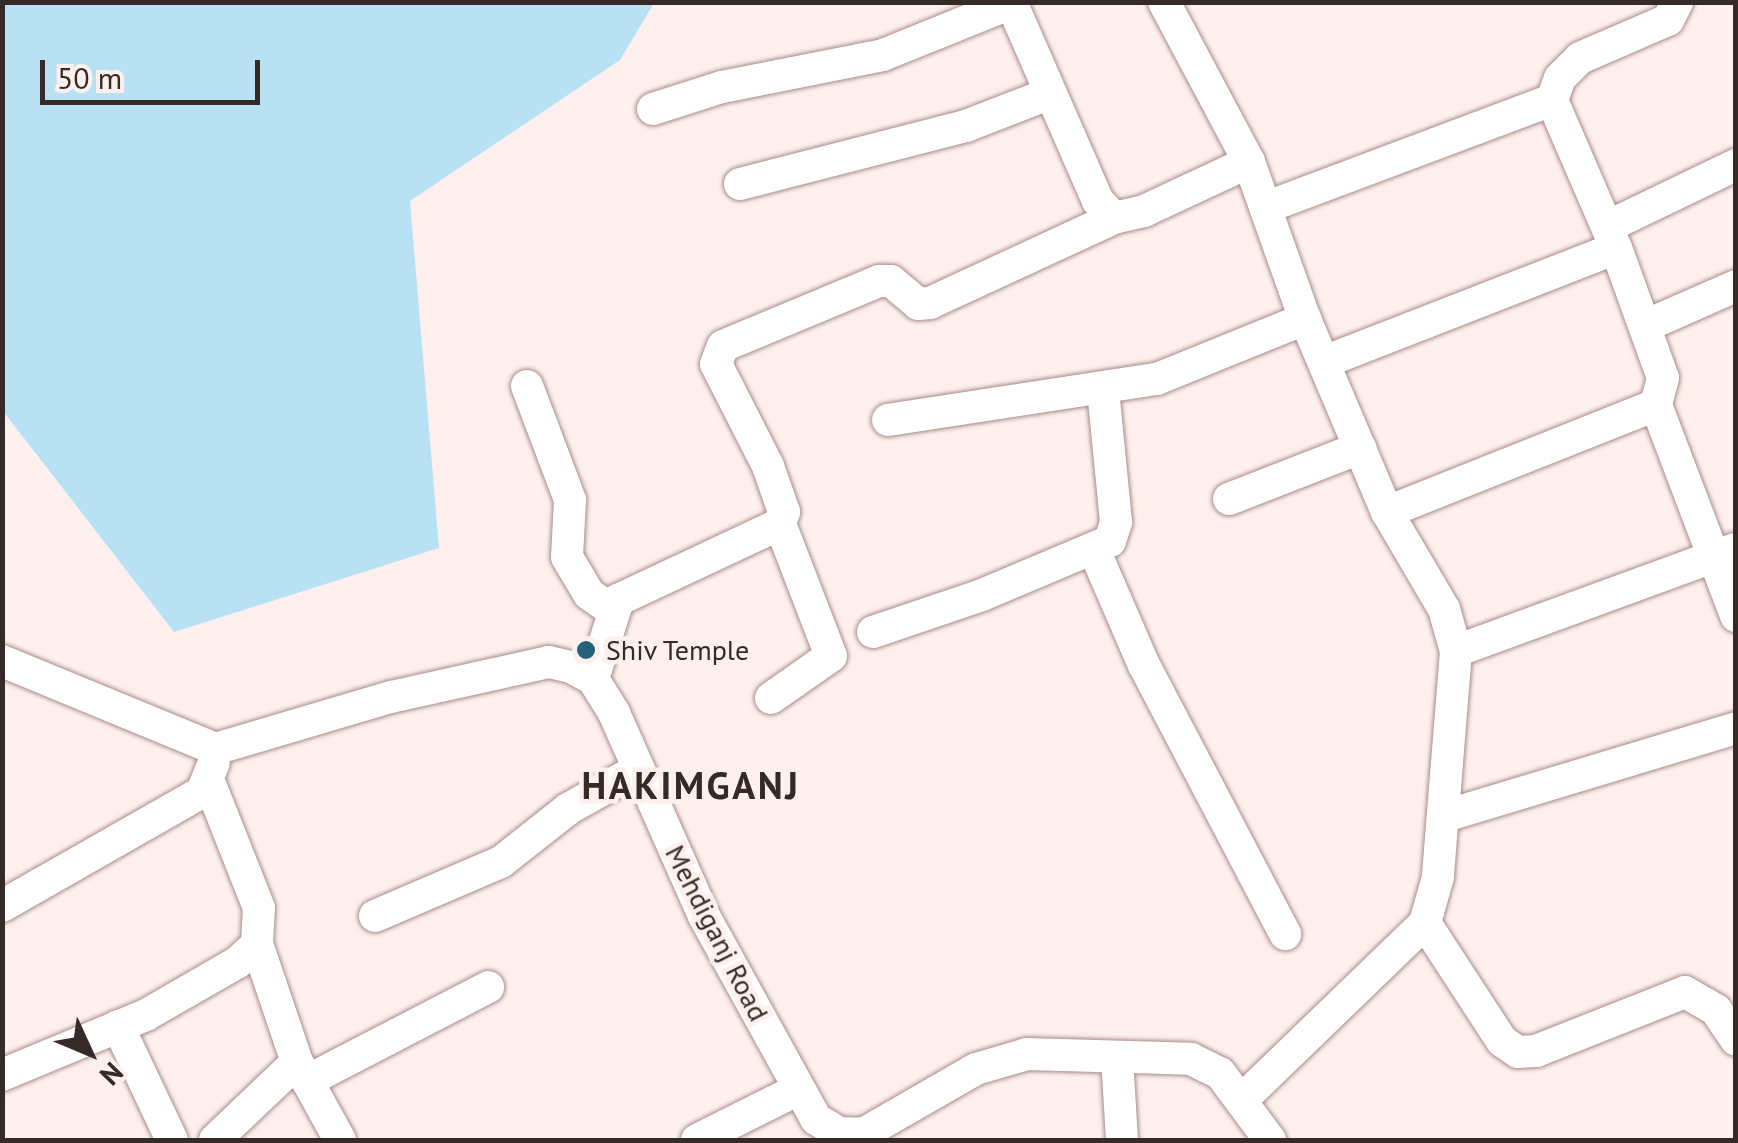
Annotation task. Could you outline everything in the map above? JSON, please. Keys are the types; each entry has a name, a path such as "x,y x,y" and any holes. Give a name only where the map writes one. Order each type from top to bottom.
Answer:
{"street":[{"path":"1164,2 1250,162 1305,319 1387,512 1444,609 1456,651 1444,816 1425,922 1243,1098"},
{"path":"1677,2 1668,20 1580,58 1560,78 1552,100 1612,237 1663,378 1656,405 1726,552 1736,616"},
{"path":"653,109 883,54 1011,3 1098,201 1114,218"},
{"path":"740,184 966,126 1048,94"},
{"path":"1266,207 1552,100"},
{"path":"771,698 831,656 780,524 784,512 768,466 716,364 723,346 879,281 892,281 918,304 930,303 1114,218 1144,211 1250,162"},
{"path":"1324,362 1612,237 1736,165"},
{"path":"1645,326 1736,286"},
{"path":"888,420 1157,379 1305,319"},
{"path":"526,386 570,500 567,557 588,594 612,610"},
{"path":"873,632 1094,552 1110,541 1116,522 1104,389"},
{"path":"1387,512 1656,405"},
{"path":"1228,499 1360,448"},
{"path":"2,661 215,749 338,709 549,662 593,679 608,644 612,610 629,593 780,524"},
{"path":"1094,552 1144,665 1286,934"},
{"path":"1456,651 1726,552"},
{"name":"Mehdiganj Road","path":"593,679 704,916 816,1119 839,1137 863,1134 976,1069 1027,1054 1190,1059 1220,1073 1243,1098 1270,1140"},
{"path":"1444,816 1736,728"},
{"path":"215,749 210,784 260,908 256,944 302,1072 340,1140"},
{"path":"375,916 501,862 568,809 637,770"},
{"path":"2,906 210,784"},
{"path":"1425,922 1502,1041 1518,1052 1536,1052 1685,992 1716,1010 1736,1040"},
{"path":"2,1075 118,1026 238,962 256,944"},
{"path":"215,1140 302,1072 488,987"},
{"path":"118,1026 172,1140"},
{"path":"1117,1058 1122,1140"},
{"path":"697,1140 799,1089"}],"water":[{"path":"3,2 654,3 620,60 410,201 439,548 174,632 3,411"}],"place":[{"name":"Shiv Temple","path":"586,650"}],"district":[{"name":"HAKIMGANJ","path":"691,785"}]}
